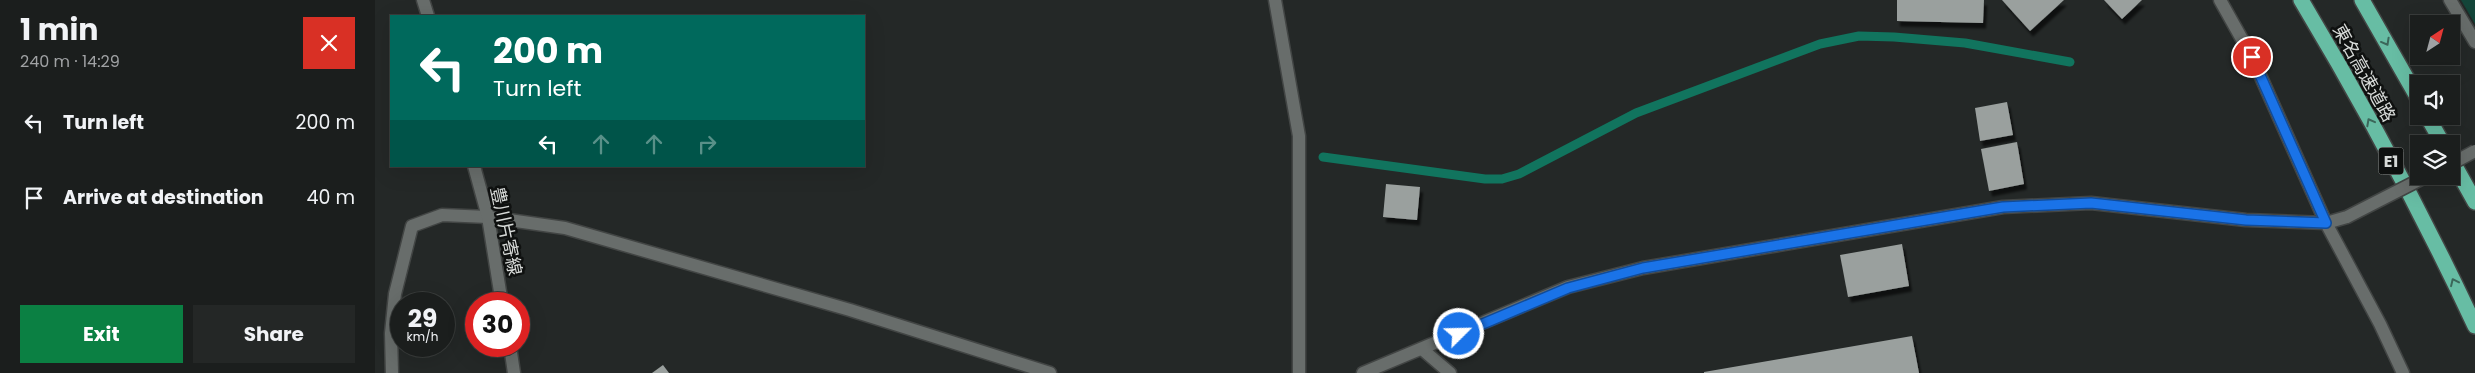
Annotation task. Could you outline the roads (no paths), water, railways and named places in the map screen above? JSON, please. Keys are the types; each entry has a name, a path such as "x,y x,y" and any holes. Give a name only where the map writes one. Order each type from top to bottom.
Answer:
{"highway":[{"name":"東名高速道路","path":"2301,0 2331,50 2430,234 2475,326"},
{"name":"東名高速道路","path":"2362,0 2410,84"},
{"path":"2460,175 2475,202"}],"street":[{"path":"423,0 428,15"},
{"path":"1275,0 1299,136 1299,373"},
{"path":"2220,0 2252,57 2326,223 2380,324 2403,373"},
{"path":"2450,0 2475,42"},
{"path":"2460,159 2475,151"},
{"name":"豊川片寄線","path":"474,167 487,217 501,292"},
{"path":"1363,373 1568,288 1643,268 2003,207 2091,203 2246,220 2326,223 2347,217 2410,185"},
{"path":"391,373 391,333 395,294 412,226 442,215 487,217 565,228 849,310 1050,373"},
{"path":"1422,349 1450,373"},
{"path":"512,357 515,373"}],"waterway":[{"path":"1323,157 1485,179 1502,179 1519,174 1636,113 1820,44 1859,36 1965,43 2070,62"}]}
